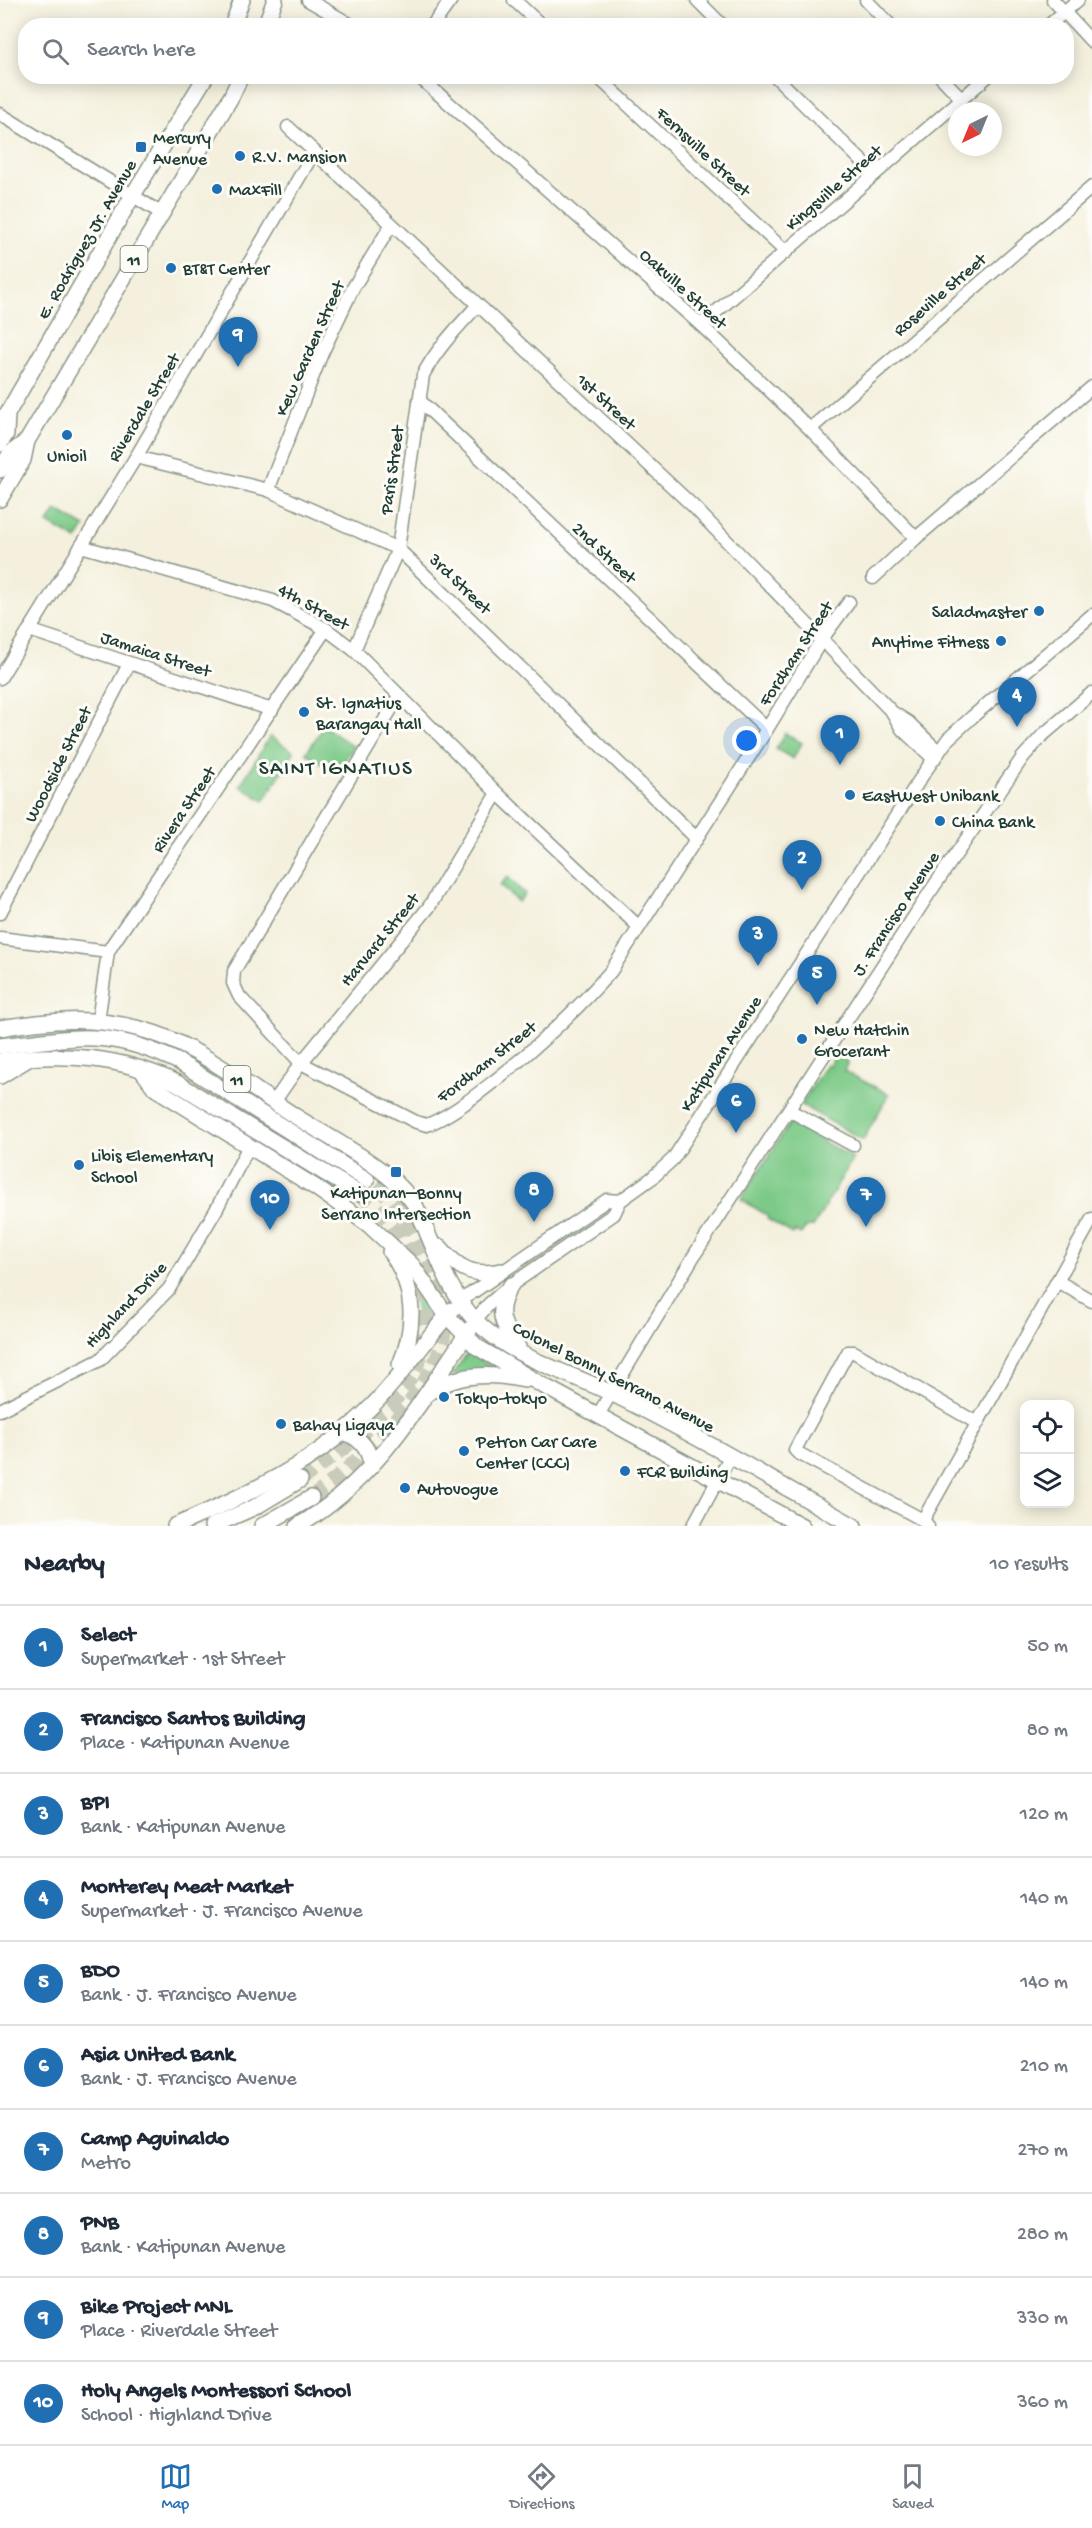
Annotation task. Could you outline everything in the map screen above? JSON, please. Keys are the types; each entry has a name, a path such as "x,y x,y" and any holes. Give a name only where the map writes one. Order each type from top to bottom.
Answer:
{"main road":[{"path":"235,18 242,0"},
{"path":"269,18 275,0"},
{"name":"E. Rodriguez Jr. Avenue","path":"3,417 201,84"},
{"name":"11","path":"0,499 23,460 27,441 237,84"},
{"name":"11","path":"0,470 6,434 3,417"},
{"name":"11","path":"5,449 27,441"},
{"name":"Colonel Bonny Serrano Avenue","path":"0,1028 63,1020 98,1021 146,1030 184,1046 367,1162 411,1199 460,1301 475,1320 493,1336 523,1354 611,1393 854,1526"},
{"name":"11","path":"85,1036 117,1040 145,1047 179,1062 362,1187 177,1083 141,1069 86,1056 30,1058 6,1053 85,1036"},
{"name":"11","path":"0,1076 30,1058"},
{"path":"141,1069 154,1088 337,1200 368,1224 412,1264 447,1316 465,1336 485,1352 802,1526"},
{"path":"368,1224 398,1263 405,1276 411,1301 411,1327 407,1346 390,1387"},
{"path":"428,1233 450,1260 465,1271 484,1274 501,1271"},
{"path":"510,1285 501,1306 501,1320 523,1354"},
{"name":"Katipunan Avenue","path":"175,1526 275,1480 344,1432 390,1387 460,1301"},
{"name":"Katipunan Avenue","path":"298,1526 339,1497 387,1448 426,1396 475,1320"},
{"path":"426,1396 445,1383 474,1376 504,1376 540,1384"},
{"path":"357,1420 362,1432 370,1442 387,1448"},
{"path":"344,1432 362,1442 368,1451 371,1466"},
{"path":"212,1526 255,1508 300,1480"},
{"path":"262,1526 311,1498"}],"street":[{"path":"308,0 339,18"},
{"path":"438,18 451,0"},
{"path":"514,0 533,18"},
{"path":"697,0 715,18"},
{"path":"866,0 883,18"},
{"path":"1053,0 1070,18"},
{"path":"1057,18 1078,0"},
{"path":"1074,23 1092,42"},
{"name":"Oakville Street","path":"427,84 701,325 810,429 916,538"},
{"name":"Fernsville Street","path":"606,84 786,252"},
{"path":"783,84 875,174"},
{"path":"948,84 962,99"},
{"name":"Kingsville Street","path":"701,325 979,84"},
{"path":"0,114 161,213"},
{"name":"1st Street","path":"288,127 693,506 892,712 908,722 936,756"},
{"name":"Riverdale Street","path":"0,678 135,457 314,152"},
{"name":"Roseville Street","path":"810,429 1092,187"},
{"name":"Kew Garden Street","path":"268,490 322,353 353,288 391,225"},
{"name":"Paris Street","path":"354,650 398,549 423,375 432,357 478,306"},
{"path":"873,578 916,538 1092,387"},
{"name":"2nd Street","path":"419,400 767,729"},
{"name":"3rd Street","path":"135,457 268,490 398,549 697,839"},
{"name":"4th Street","path":"81,546 273,601 326,629 354,650 497,793 639,927"},
{"name":"Fordham Street","path":"399,696 234,971 233,983 239,996 301,1063 416,1122 427,1125 473,1098 543,1041 611,971 767,729 822,639 849,602"},
{"name":"Katipunan Avenue","path":"475,1320 510,1285 614,1214 620,1201 664,1168 681,1150 948,739 1092,615"},
{"name":"Rivera Street","path":"98,1021 108,952 326,629"},
{"name":"Jamaica Street","path":"29,630 272,710"},
{"name":"Woodside Street","path":"0,913 129,664"},
{"name":"J. Francisco Avenue","path":"598,1415 695,1254 930,892 1023,758 1043,735 1092,693"},
{"name":"Harvard Street","path":"276,1099 301,1063 429,907 497,793"},
{"path":"0,938 108,952"},
{"path":"789,1110 853,1145"},
{"name":"Highland Drive","path":"0,1410 100,1360 169,1289 249,1146"},
{"name":"Katipunan Avenue","path":"460,1301 608,1200 620,1201"},
{"path":"977,1423 854,1352 848,1352 795,1450 926,1523 977,1423 1092,1219"},
{"path":"1057,1281 1092,1301"},
{"path":"693,1526 730,1457"}],"green space":[{"path":"56,510 85,527 77,540 48,523"},
{"path":"324,726 354,747 336,773 306,753"},
{"path":"785,733 802,743 793,759 776,749"},
{"path":"270,736 294,752 264,801 240,786"},
{"path":"508,877 525,894 518,902 500,885"},
{"path":"836,1054 848,1062 844,1071 889,1094 863,1140 801,1105 826,1064 829,1066"},
{"path":"790,1123 853,1158 814,1226 805,1228 801,1234 795,1231 793,1234 767,1219 768,1216 741,1199"},
{"path":"412,1281 432,1305 418,1320"},
{"path":"468,1352 498,1370 452,1375"}],"tunnel":[{"path":"311,1498 329,1485 369,1448 408,1405 436,1360 443,1339 442,1305 422,1251 411,1228 394,1203 367,1180"},
{"path":"300,1480 354,1439 379,1417 401,1392 416,1366 425,1336 425,1304 410,1256 399,1235 385,1217 358,1193"}],"place":[{"name":"Mercury Avenue","path":"141,147"},
{"name":"R.V. Mansion","path":"240,156"},
{"name":"MaxFill","path":"217,189"},
{"name":"BT&T Center","path":"171,268"},
{"name":"Bike Project MNL","path":"238,367"},
{"name":"Unioil","path":"67,435"},
{"name":"Saladmaster","path":"1039,611"},
{"name":"Anytime Fitness","path":"1001,641"},
{"name":"St. Ignatius Barangay Hall","path":"304,712"},
{"name":"Monterey Meat Market","path":"1017,727"},
{"name":"Select","path":"840,765"},
{"name":"EastWest Unibank","path":"850,795"},
{"name":"China Bank","path":"940,821"},
{"name":"Francisco Santos Building","path":"802,890"},
{"name":"BPI","path":"758,966"},
{"name":"BDO","path":"817,1005"},
{"name":"New Hatchin Grocerant","path":"802,1039"},
{"name":"Asia United Bank","path":"736,1133"},
{"name":"Libis Elementary School","path":"79,1165"},
{"name":"Katipunan–Bonny Serrano Intersection","path":"396,1172"},
{"name":"PNB","path":"534,1222"},
{"name":"Camp Aguinaldo","path":"866,1227"},
{"name":"Holy Angels Montessori School","path":"270,1230"},
{"name":"Tokyo-tokyo","path":"444,1397"},
{"name":"Bahay Ligaya","path":"281,1424"},
{"name":"Petron Car Care Center (CCC)","path":"464,1451"},
{"name":"FCR Building","path":"625,1471"},
{"name":"Autovogue","path":"405,1488"}],"district":[{"name":"SAINT IGNATIUS","path":"336,767"}]}
